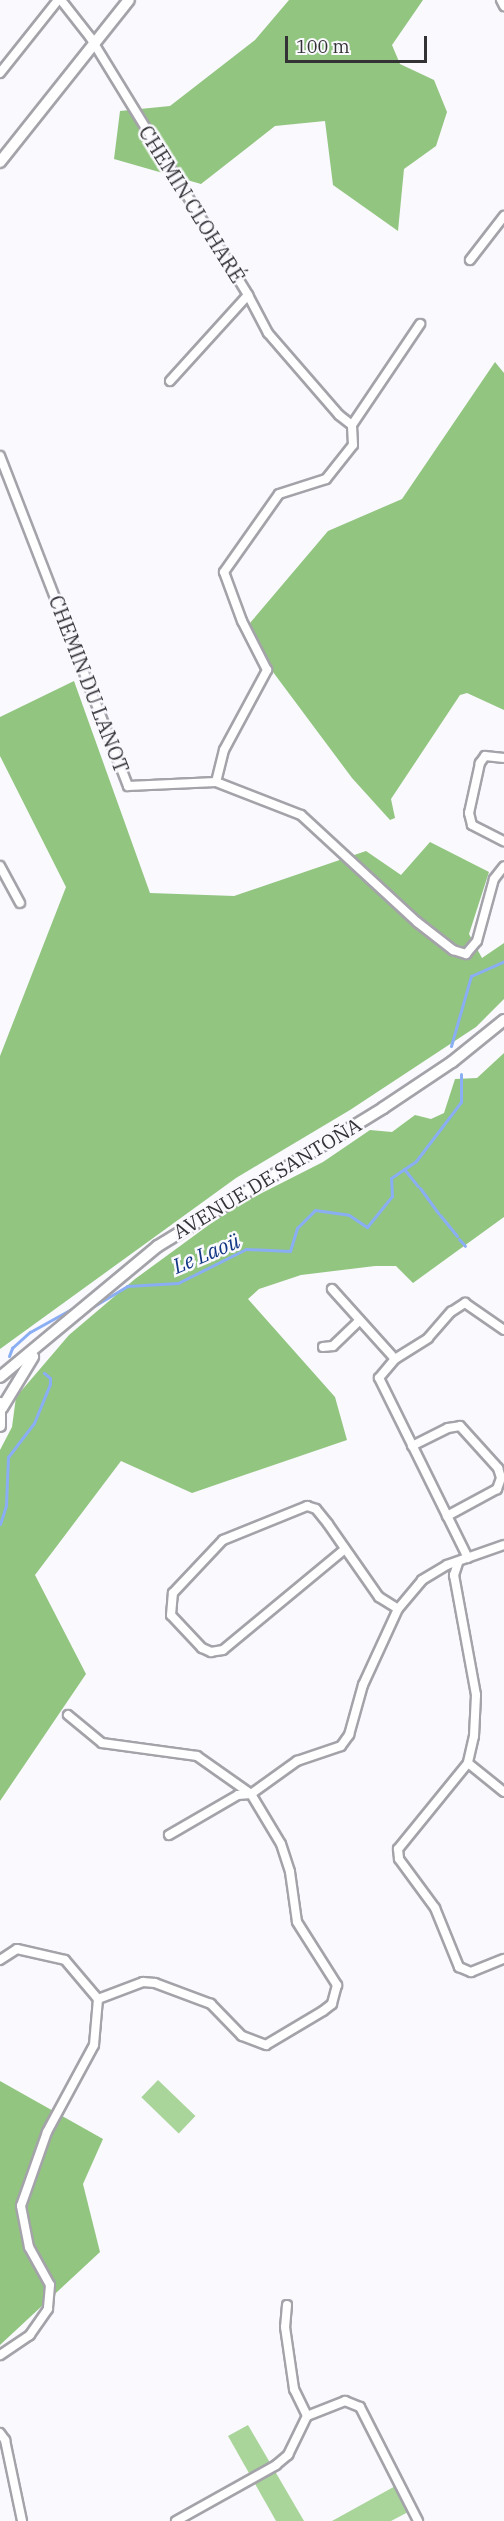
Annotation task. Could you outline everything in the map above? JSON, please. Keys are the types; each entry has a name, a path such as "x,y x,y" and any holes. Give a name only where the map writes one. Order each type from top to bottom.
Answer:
{"main road":[{"path":"0,162 129,0"},
{"name":"AVENUE DE SANTOÑA","path":"0,1377 39,1348 107,1285 158,1246 382,1108 452,1062 504,1020"},
{"name":"AVENUE DE SANTOÑA","path":"0,1426 1,1405 39,1348"}],"street":[{"name":"CHEMIN CLOHARÉ","path":"60,0 94,44 248,295 170,381"},
{"path":"0,73 60,0"},
{"path":"501,0 504,6"},
{"path":"470,260 504,216"},
{"path":"248,295 268,333 339,415 352,424"},
{"path":"216,783 224,750 267,670 242,621 224,572 279,494 326,479 353,445 352,424 420,324"},
{"name":"CHEMIN DU LANOT","path":"0,456 128,786 216,783 301,815 417,922 453,950 466,954 477,940 494,879 504,866"},
{"path":"504,758 485,756 480,763 469,813 472,825 504,841"},
{"path":"0,866 20,903"},
{"path":"332,1289 395,1359"},
{"path":"468,1558 393,1411 379,1378 395,1359 428,1338 451,1312 465,1303 504,1330"},
{"path":"323,1347 333,1346 360,1320"},
{"path":"412,1446 448,1428 460,1426 498,1468 501,1478 497,1489 447,1516"},
{"path":"345,1549 223,1650 211,1652 202,1648 171,1615 173,1593 223,1540 298,1508 316,1509 345,1549 379,1597 398,1609"},
{"path":"169,1835 238,1796 251,1794 297,1761 341,1746 349,1735 363,1685 398,1609 422,1580 468,1558 504,1545"},
{"path":"458,1563 454,1575 477,1715 468,1763 398,1849 399,1859 435,1908 459,1967 471,1972 504,1959"},
{"path":"69,1715 102,1743 197,1756 251,1794 280,1844 290,1872 297,1922 337,1985 332,2004 266,2045 242,2036 211,2004 154,1983 143,1982 98,1999"},
{"path":"468,1763 504,1791"},
{"path":"0,1960 16,1949 65,1960 98,1999 94,2045 47,2132 21,2206 29,2247 50,2285 48,2309 30,2335 0,2355"},
{"path":"287,2305 285,2327 294,2389 308,2416"},
{"path":"181,2520 276,2465 288,2455 308,2416 345,2401 360,2406 418,2521"},
{"path":"0,2433 5,2439 22,2521"}],"green space":[{"path":"289,0 423,0 392,45 400,64 434,80 447,112 436,146 404,169 398,231 333,185 325,121 275,126 201,184 114,159 120,111 170,106 255,40"},
{"path":"495,362 504,373 504,710 467,693 460,695 391,799 395,818 390,820 352,778 273,672 250,623 328,531 402,499"},
{"path":"74,681 150,893 234,896 366,851 401,875 430,842 489,872 469,934 482,958 504,943 504,999 476,1027 350,1110 236,1178 0,1349 0,1056 66,887 0,756 0,717"},
{"path":"504,1053 504,1217 413,1283 396,1266 375,1266 301,1275 259,1289 248,1299 335,1397 347,1440 192,1493 121,1461 35,1575 86,1674 0,1801 0,1450 12,1427 16,1397 69,1335 135,1279 232,1208 323,1162 370,1130 392,1132 415,1115 431,1119 444,1113 455,1079 477,1078"},
{"path":"158,2080 195,2116 179,2133 141,2097"},
{"path":"0,2081 103,2139 83,2184 100,2252 0,2345"},
{"path":"248,2425 304,2521 276,2521 228,2436"},
{"path":"399,2484 412,2510 391,2521 332,2521"}],"waterway":[{"name":"Le Laoü","path":"451,1046 471,976 504,961"},
{"name":"Le Laoü","path":"94,1306 127,1286 178,1283 246,1249 290,1251 297,1228 315,1210 349,1215 367,1227 392,1196 391,1178 416,1161 461,1102 461,1074"},
{"path":"404,1169 418,1186"},
{"path":"420,1188 438,1213"},
{"path":"440,1215 457,1236"},
{"path":"459,1239 465,1246"},
{"name":"Le Laoü","path":"9,1356 12,1348 30,1332 75,1307"},
{"name":"Le Laoü","path":"0,1524 6,1505 8,1457 34,1423 50,1384 50,1378 44,1373"}]}
